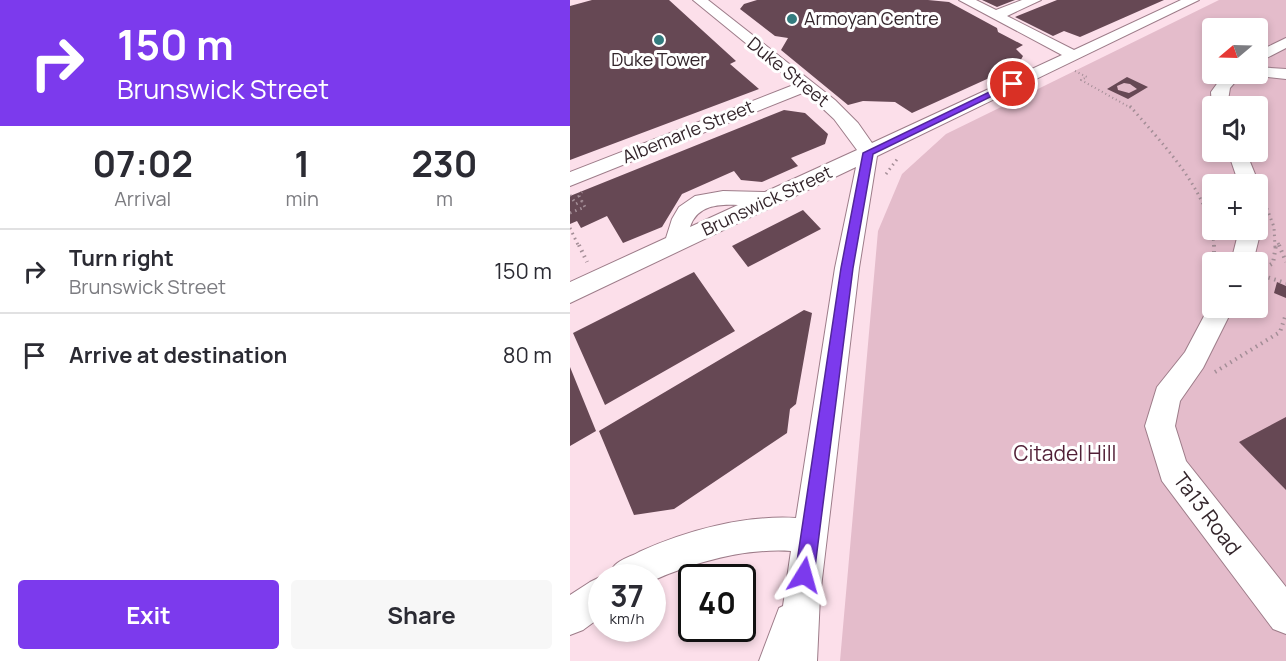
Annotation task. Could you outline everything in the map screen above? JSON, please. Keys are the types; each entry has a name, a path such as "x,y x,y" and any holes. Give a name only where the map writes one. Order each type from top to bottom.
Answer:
{"street":[{"path":"966,0 1073,55"},
{"path":"996,15 1034,0"},
{"name":"Brunswick Street","path":"570,293 1192,0"},
{"path":"704,4 725,2"},
{"name":"Duke Street","path":"704,4 806,86 854,129 868,153"},
{"path":"1268,54 1285,48"},
{"path":"1268,73 1286,74"},
{"name":"Albemarle Street","path":"576,185 806,86"},
{"path":"798,661 802,596 810,535 847,268 868,153"},
{"name":"Ta13 Road","path":"1216,318 1194,360 1167,396 1160,426 1173,470 1286,616"},
{"path":"656,564 678,554 741,538 775,533 810,535"},
{"path":"778,661 802,596"},
{"path":"570,617 588,604"}],"path":[{"path":"1087,77 1081,80 1130,106 1153,130 1182,169 1198,193 1207,214 1213,233 1214,252"},
{"path":"570,213 585,207 576,185"},
{"path":"573,199 576,204 582,201"},
{"path":"570,228 589,265"},
{"path":"1278,243 1286,262"},
{"path":"1268,277 1286,283"},
{"path":"1211,374 1280,332 1286,314"}],"green space":[{"name":"Citadel Hill","path":"1219,0 1286,0 1286,661 840,661 878,231 902,174 946,134"}],"building":[{"path":"592,0 669,0 736,61 730,64 759,89 570,160 570,6"},
{"path":"757,0 949,2 1023,45 1016,49 1023,56 1018,65 912,113 895,102 863,101 848,105 781,50 788,38 775,36 740,9 744,4"},
{"path":"982,0 1015,0 997,7"},
{"path":"1057,0 1164,0 1080,37 1064,31 1053,36 1015,17"},
{"path":"1127,77 1148,87 1128,99 1107,89","holes":["1124,83 1137,89 1129,93 1118,90 1117,86"]},
{"path":"784,110 805,113 828,134 825,144 791,158 798,166 762,182 741,180 734,171 682,194 662,227 623,243 607,216 581,228 577,221 570,224 570,196"},
{"path":"803,210 821,229 748,267 732,246"},
{"path":"694,272 735,331 605,405 573,333"},
{"path":"1277,282 1286,286 1286,298 1274,293"},
{"path":"804,310 812,313 796,404 790,409 787,433 674,509 634,515 599,431"},
{"path":"570,367 596,431 570,446"},
{"path":"1286,417 1286,490 1239,442"}],"place":[{"name":"Armoyan Centre","path":"792,19"},
{"name":"Duke Tower","path":"659,40"}],"route":[{"path":"804,575 847,268 868,153 1013,84"}]}
